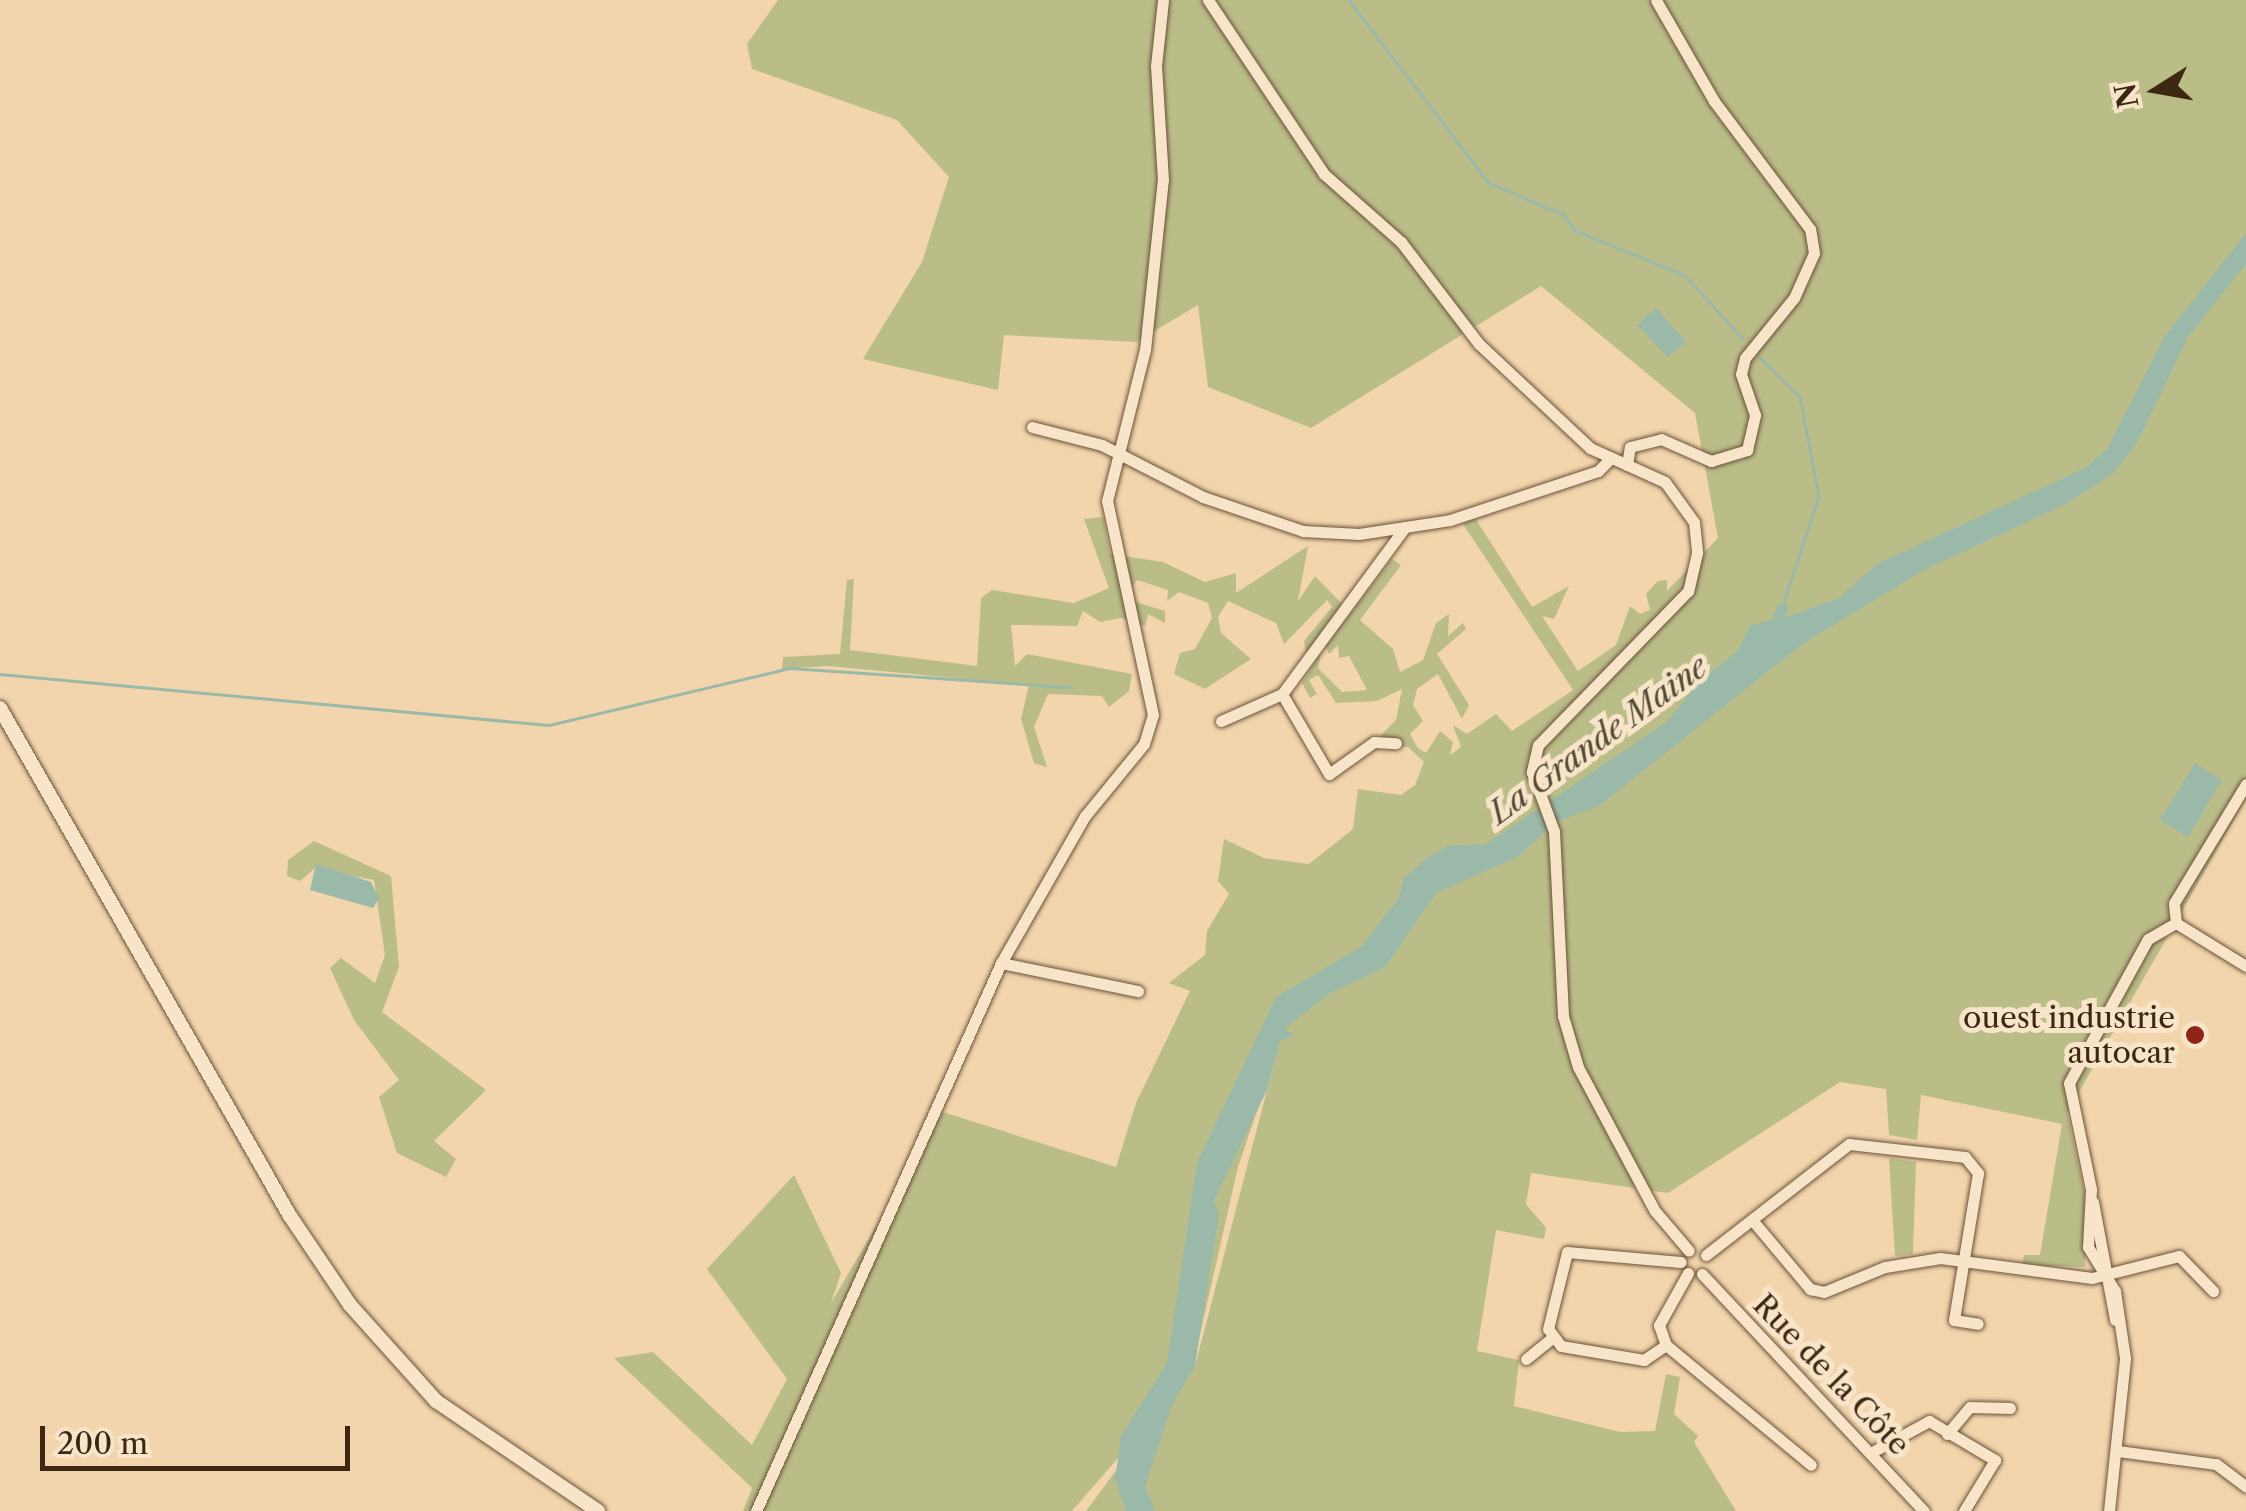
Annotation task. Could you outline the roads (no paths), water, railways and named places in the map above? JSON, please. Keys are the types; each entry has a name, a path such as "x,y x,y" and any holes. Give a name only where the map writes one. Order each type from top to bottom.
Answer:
{"street":[{"path":"756,1511 1000,963 1085,816 1144,744 1153,715 1109,522 1120,452 1145,350 1163,180 1156,66 1163,0"},
{"path":"1208,0 1324,174 1401,242 1478,344 1609,460 1627,465 1683,500 1694,522 1694,575 1675,610 1538,745 1536,797 1554,832 1563,1016 1578,1067 1686,1262 1702,1274 1706,1255"},
{"path":"1627,465 1630,447 1661,439 1711,461 1747,450 1755,415 1742,374 1745,358 1794,298 1814,253 1810,229 1714,101 1656,0"},
{"path":"1032,426 1120,452 1203,497 1290,528 1359,534 1450,520 1598,471 1609,460"},
{"path":"1221,721 1282,694 1405,526"},
{"path":"1282,694 1329,774 1374,742 1396,743"},
{"path":"0,708 290,1216 371,1334 436,1400 598,1511"},
{"path":"2176,923 2174,903 2246,784"},
{"path":"2176,923 2246,966"},
{"path":"2109,1511 2125,1358 2105,1272 2088,1247 2092,1198 2071,1071 2148,939 2176,923"},
{"path":"1000,963 1138,991"},
{"path":"1526,1359 1551,1339 1567,1252 1686,1262 1706,1255 1849,1144 1965,1158 1978,1173 1954,1320 1978,1324"},
{"path":"1753,1221 1810,1289 1824,1292 1885,1267 1964,1259 2076,1278 2178,1256 2212,1291"},
{"path":"1686,1262 1658,1325 1666,1345 1811,1465"},
{"name":"Rue de la Côte","path":"1702,1274 1874,1452 1924,1511"},
{"path":"1551,1339 1644,1360 1666,1345"},
{"path":"1947,1434 1970,1408 2010,1408"},
{"path":"1874,1452 1929,1420 1994,1460 1964,1511"},
{"path":"2118,1451 2216,1464 2246,1487"}],"waterway":[{"path":"1349,0 1489,183 1563,214 1576,231 1685,275 1743,339"},
{"path":"1755,352 1800,397 1819,497 1783,606"},
{"path":"0,674 549,725 790,668 1071,687"}],"place":[{"name":"ouest industrie autocar","path":"2195,1035"}],"water label":[{"name":"La Grande Maine","path":"1598,740"}]}
